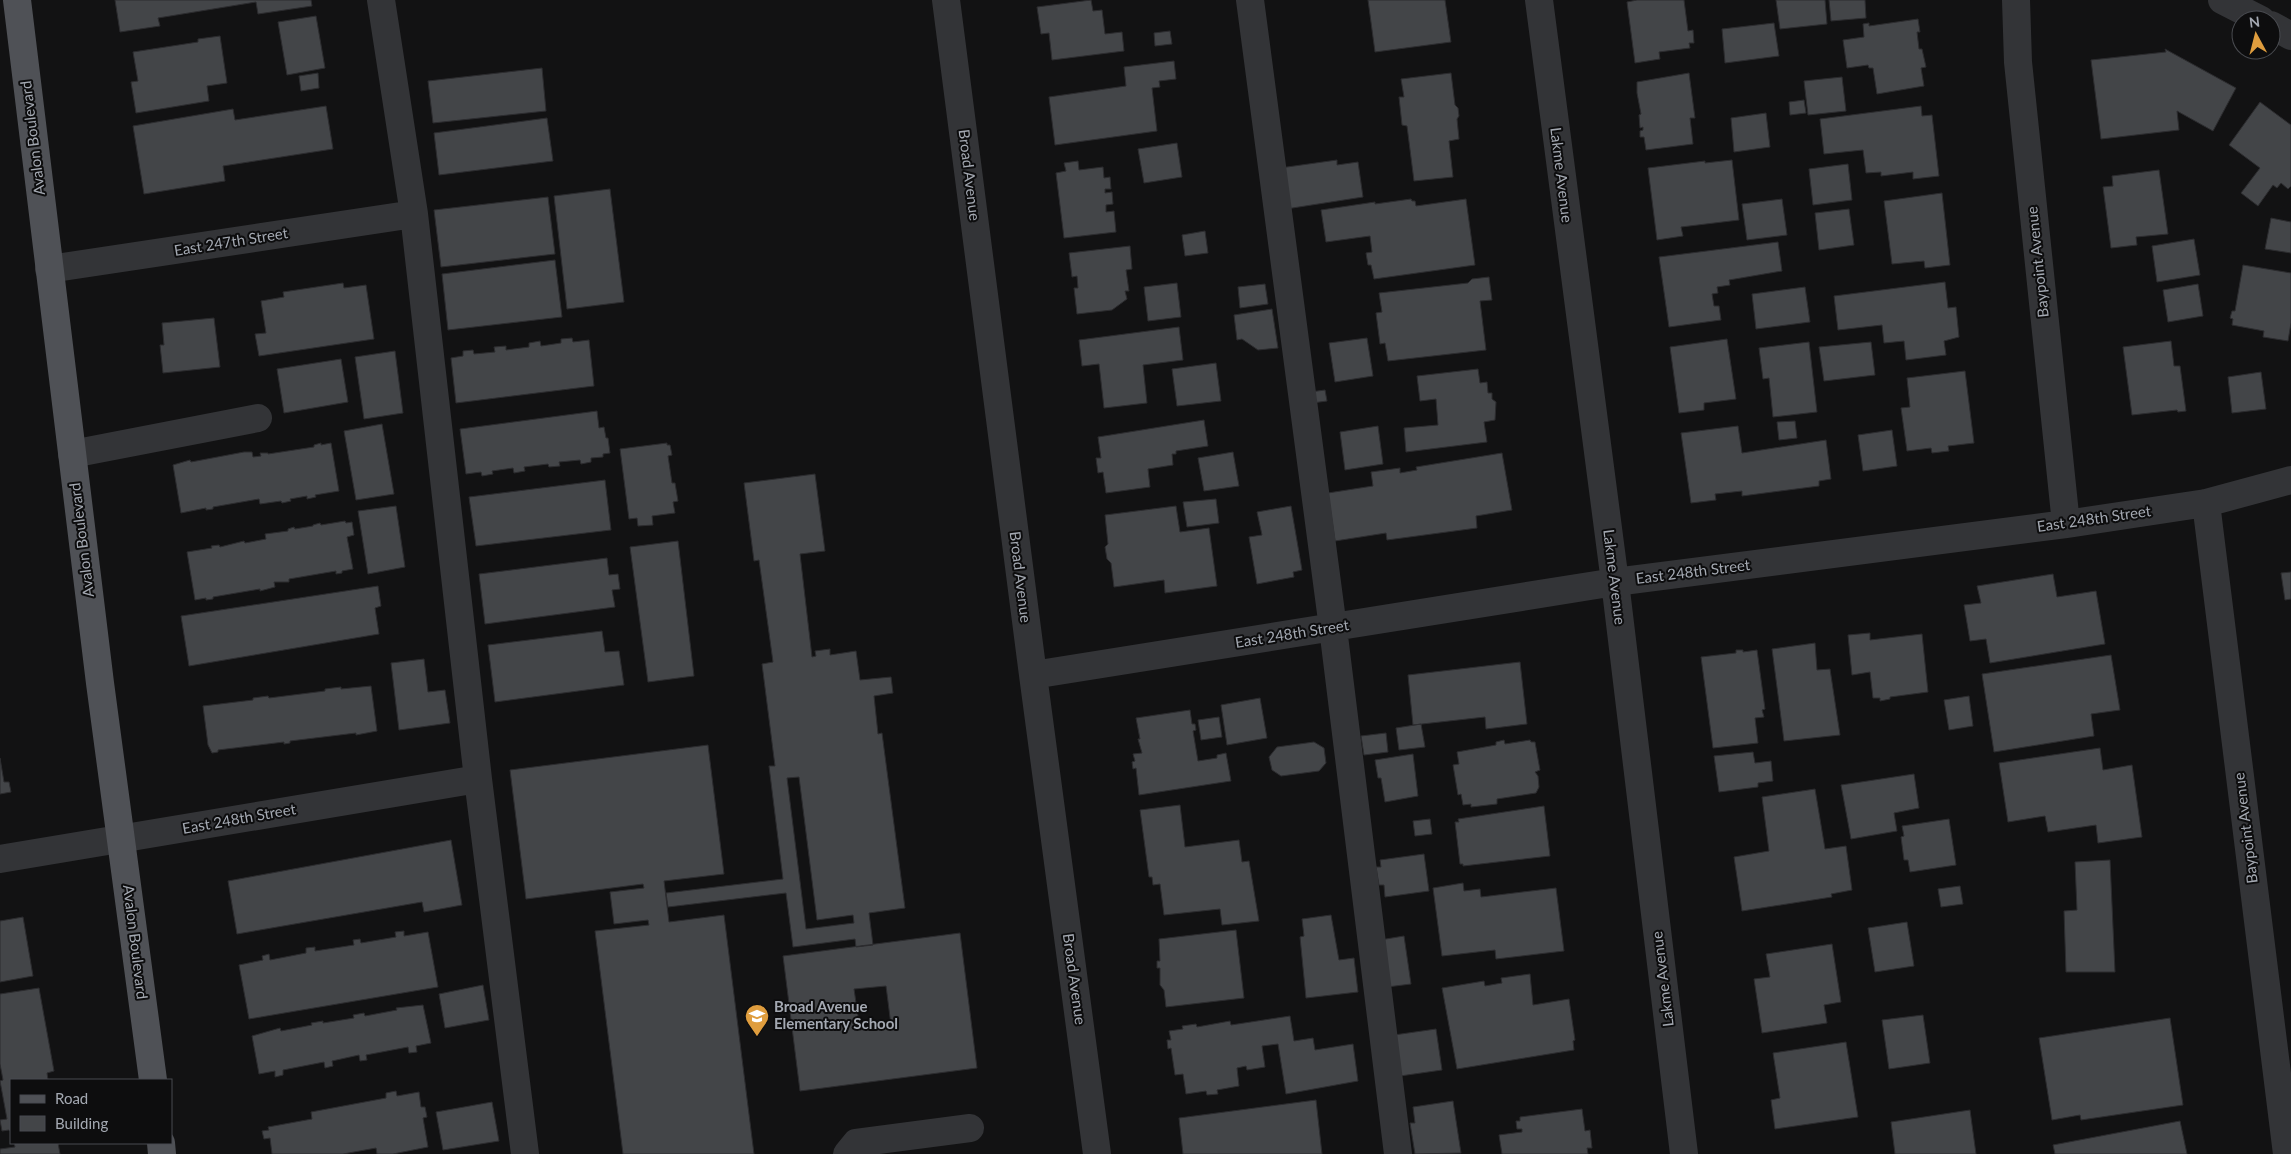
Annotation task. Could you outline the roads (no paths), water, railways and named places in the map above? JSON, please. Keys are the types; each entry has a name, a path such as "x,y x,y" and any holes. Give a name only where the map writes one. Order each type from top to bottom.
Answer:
{"main road":[{"name":"Avalon Boulevard","path":"17,0 72,454 153,1079"}],"street":[{"path":"382,0 414,214 478,779 525,1154"},
{"name":"Broad Avenue","path":"946,0 1097,1154"},
{"path":"1250,0 1333,628 1398,1154"},
{"name":"Lakme Avenue","path":"1538,0 1614,582 1684,1154"},
{"name":"Baypoint Avenue","path":"2016,0 2018,62 2066,524"},
{"path":"2222,0 2242,10"},
{"name":"East 247th Street","path":"49,269 414,214"},
{"path":"72,454 258,418"},
{"name":"East 248th Street","path":"1033,676 1614,582 2066,524 2206,503 2291,480"},
{"name":"Baypoint Avenue","path":"2206,503 2280,1014 2287,1154"},
{"name":"East 248th Street","path":"0,859 478,779"},
{"path":"847,1154 856,1143 970,1128"}],"place":[{"name":"Broad Avenue Elementary School","path":"757,1037"}]}
